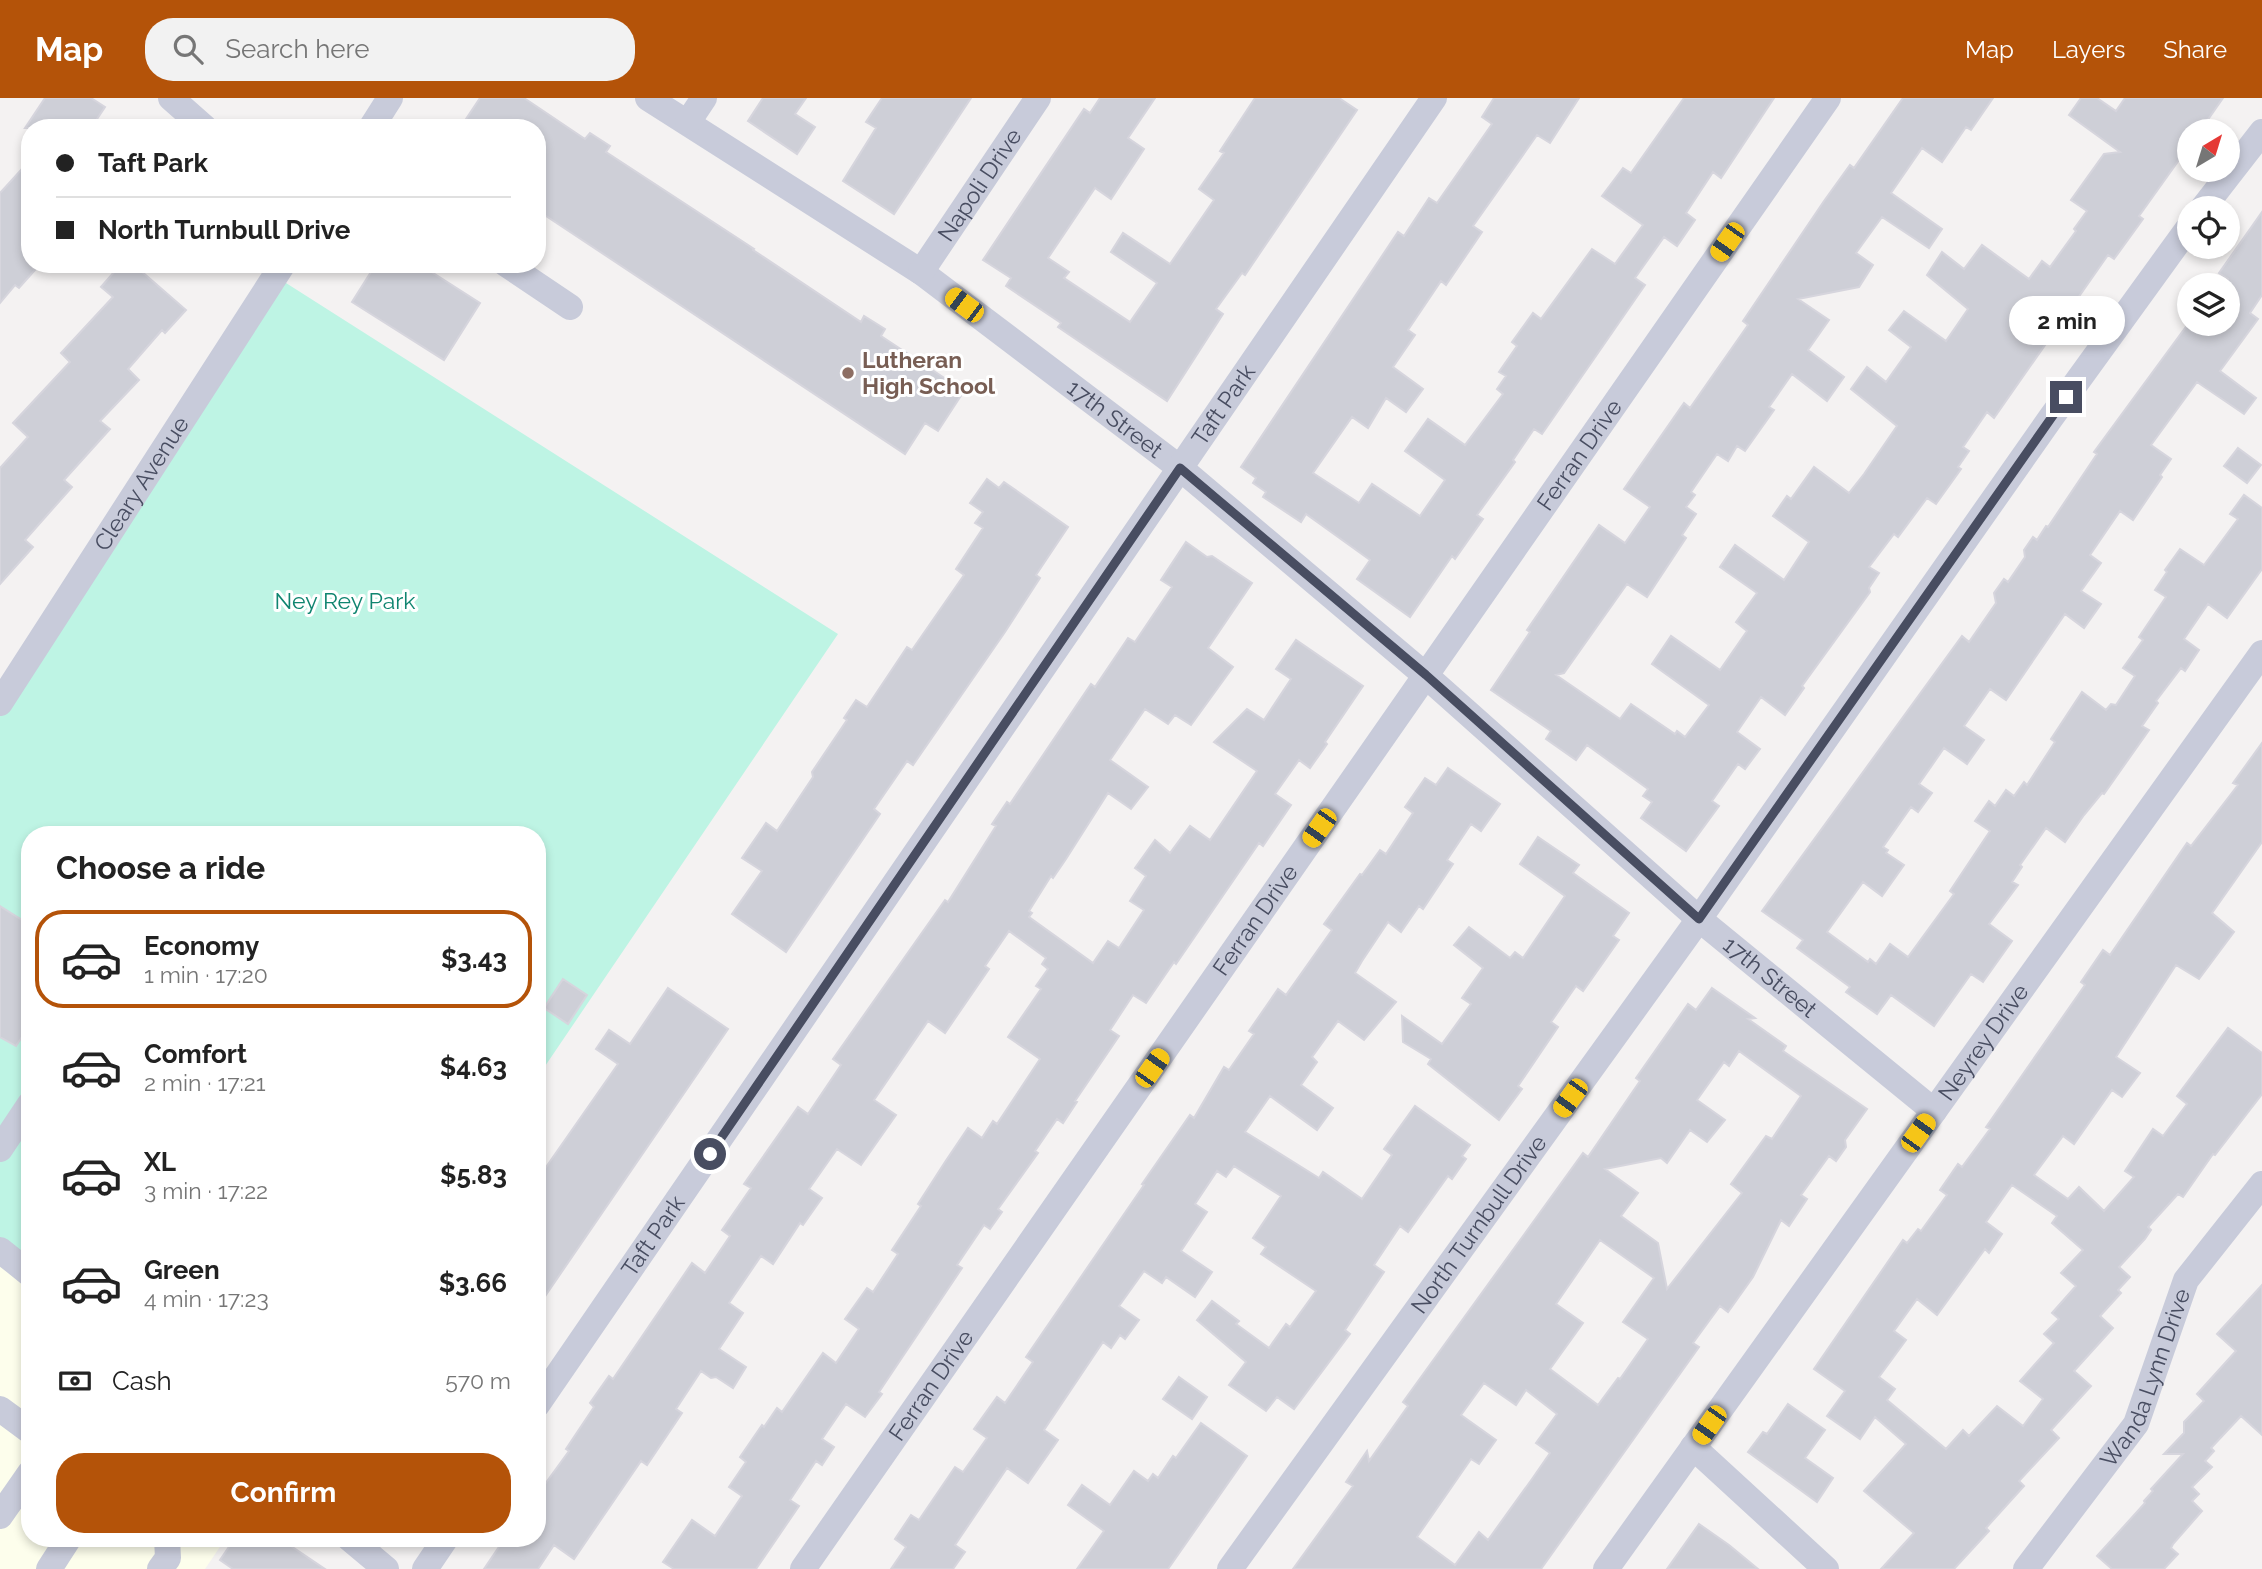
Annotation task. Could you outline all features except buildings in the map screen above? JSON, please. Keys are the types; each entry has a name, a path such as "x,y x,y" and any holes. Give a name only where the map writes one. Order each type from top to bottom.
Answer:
{"street":[{"path":"171,98 195,119"},
{"path":"377,119 390,98"},
{"name":"17th Street","path":"648,98 921,272 1180,468 1426,675 1699,919 1934,1111"},
{"path":"688,122 704,98"},
{"name":"Napoli Drive","path":"921,272 1038,98"},
{"name":"Taft Park","path":"546,1392 1434,98"},
{"name":"Ferran Drive","path":"803,1569 1828,98"},
{"path":"2212,196 2262,132"},
{"name":"North Turnbull Drive","path":"1230,1569 1699,919 2050,419 2177,244"},
{"name":"Cleary Avenue","path":"0,703 277,273"},
{"path":"519,273 570,307"},
{"name":"Neyrey Drive","path":"1606,1569 2262,653"},
{"path":"0,1149 21,1118"},
{"name":"Wanda Lynn Drive","path":"2026,1569 2136,1424 2186,1280 2262,1184"},
{"path":"0,1250 21,1265"},
{"path":"0,1409 21,1424"},
{"path":"1693,1447 1826,1569"},
{"path":"0,1516 21,1486"},
{"path":"49,1569 63,1547"},
{"path":"160,1569 168,1558 167,1547"},
{"path":"360,1547 386,1569"},
{"path":"425,1569 440,1547"}],"shaded area":[{"path":"0,1238 21,1254 21,1547 220,1547 205,1569 0,1569"}],"green space":[{"name":"Ney Rey Park","path":"275,276 838,634 546,1065 546,826 21,826 21,1254 0,1238 0,703"}],"place":[{"name":"Lutheran High School","path":"848,373"}],"route":[{"path":"710,1154 1180,468 1426,675 1699,919 2066,397"}]}
